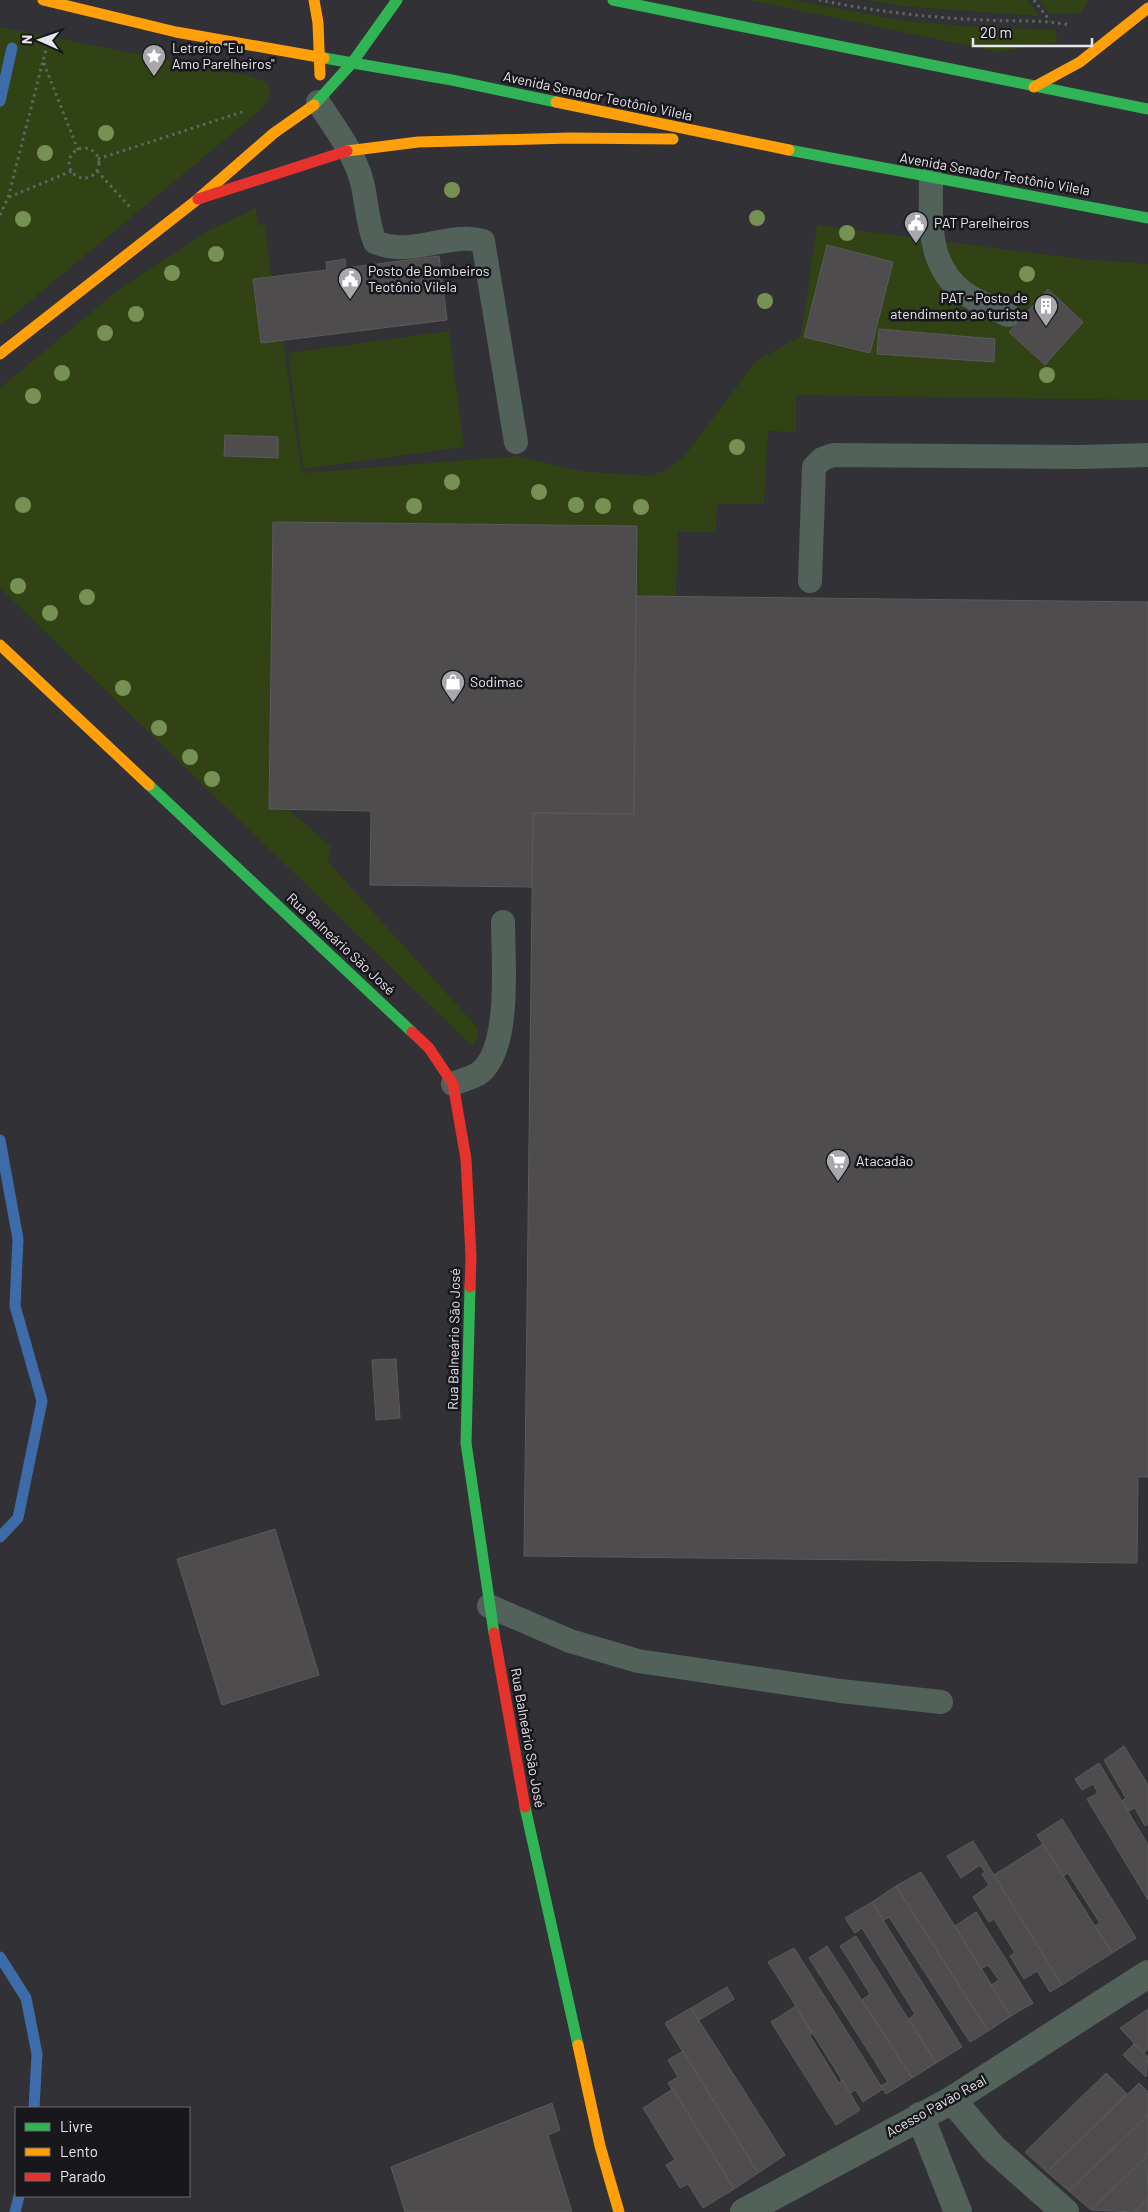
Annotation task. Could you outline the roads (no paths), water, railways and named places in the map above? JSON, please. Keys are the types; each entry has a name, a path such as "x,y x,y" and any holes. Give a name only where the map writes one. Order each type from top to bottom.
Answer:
{"main road":[{"name":"Avenida Senador Teotônio Vilela","path":"43,0 176,32 452,80 734,140 1148,218"},
{"path":"314,0 320,57 318,102"},
{"path":"0,354 198,199 274,133 318,102 352,63 397,0"},
{"path":"613,0 642,3 1034,87 1148,109"},
{"path":"1034,87 1080,62 1148,8"},
{"path":"198,199 350,150 418,142 542,139 734,140"},
{"name":"Rua Balneário São José","path":"0,645 429,1048 452,1084 466,1159 471,1257 466,1443 489,1606 519,1782 600,2146 620,2212"}],"street":[{"name":"Acesso Pavão Real","path":"744,2212 952,2100 1148,1974"},
{"path":"952,2100 993,2148 1065,2212"},
{"path":"920,2116 958,2212"}],"lane":[{"path":"318,102 350,150 362,182 371,231 375,242 398,248 468,240 483,241 516,442"},
{"path":"931,178 932,239 940,269 963,292 1008,315"},
{"path":"810,581 814,467 822,458 834,455 1081,457 1148,455"},
{"path":"452,1084 478,1074 492,1056 502,1028 504,922"},
{"path":"489,1606 570,1641 638,1661 841,1691 941,1702"}],"waterway":[{"path":"0,101 12,48"},
{"path":"0,1140 18,1239 15,1306 42,1401 18,1518 0,1537"},
{"path":"0,1957 26,1998 37,2054 34,2107"},
{"path":"15,2212 19,2197"}],"place":[{"name":"Letreiro \"Eu Amo Parelheiros\"","path":"154,77"},
{"name":"PAT Parelheiros","path":"916,244"},
{"name":"Posto de Bombeiros Teotônio Vilela","path":"350,300"},
{"name":"PAT - Posto de atendimento ao turista","path":"1046,327"},
{"name":"Sodimac","path":"453,703"},
{"name":"Atacadão","path":"838,1182"}]}
